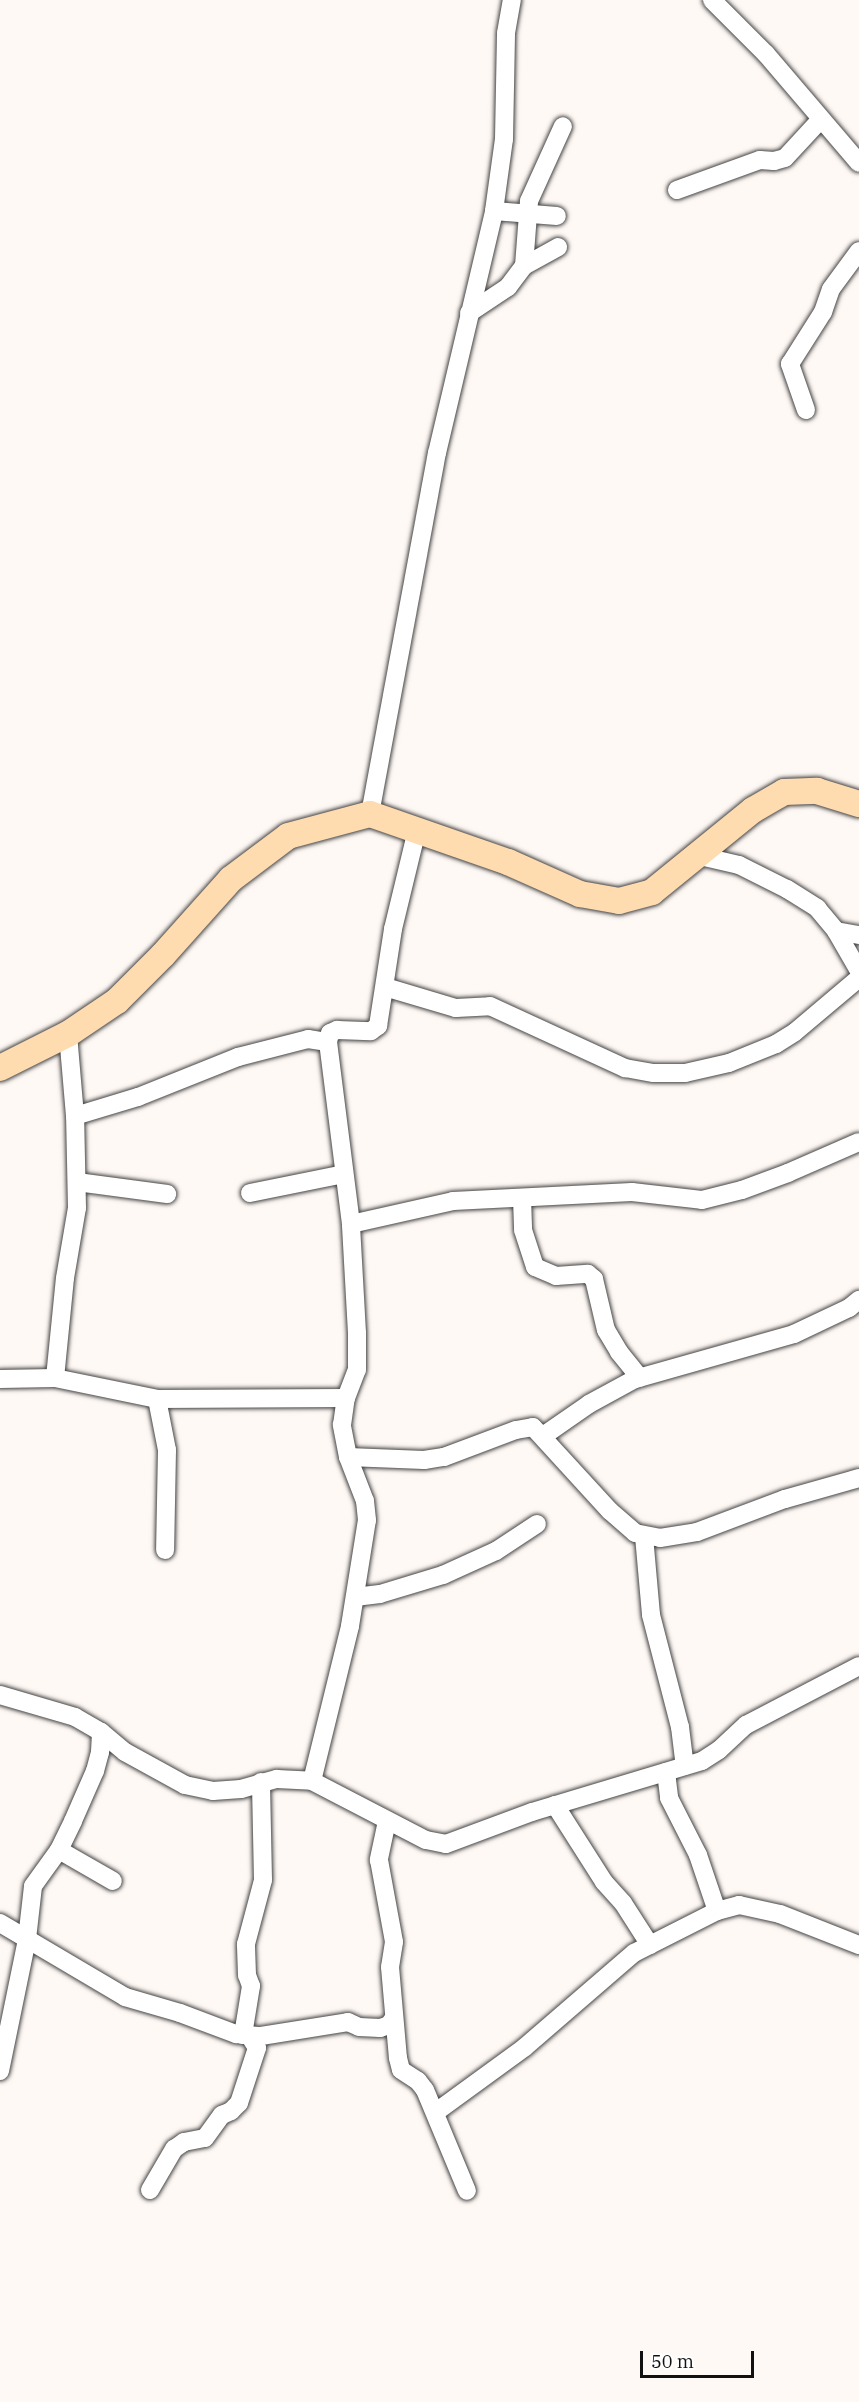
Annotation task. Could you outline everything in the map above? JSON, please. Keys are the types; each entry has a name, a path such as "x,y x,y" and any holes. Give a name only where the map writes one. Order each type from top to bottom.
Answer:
{"main road":[{"path":"0,1068 68,1034 117,1001 163,955 231,879 288,836 370,814 508,862 580,894 619,900 652,892 700,856 753,810 784,792 817,791 859,804"}],"street":[{"path":"370,814 437,453 495,211 504,139 507,33 512,0"},
{"path":"712,0 766,54 859,163"},
{"path":"676,190 760,160 774,162 785,158 821,119"},
{"path":"524,266 529,201 563,126"},
{"path":"495,211 557,216"},
{"path":"469,313 508,287 524,266 558,247"},
{"path":"806,410 790,364 823,312 831,289 859,251"},
{"path":"312,1781 355,1597 367,1520 365,1501 348,1457 342,1425 346,1398 357,1370 351,1224 328,1042 330,1033 337,1030 371,1031 378,1026 393,929 417,830"},
{"path":"700,856 739,865 787,889 817,908 836,931 859,971"},
{"path":"836,931 859,936"},
{"path":"385,987 456,1008 490,1006 626,1068 654,1073 685,1073 729,1064 776,1044 801,1027 859,978"},
{"path":"55,1378 64,1278 77,1208 75,1116 68,1034"},
{"path":"75,1116 138,1096 238,1057 308,1039 328,1042"},
{"path":"351,1224 453,1201 632,1192 702,1200 779,1177 859,1142"},
{"path":"250,1193 344,1174"},
{"path":"77,1182 167,1194"},
{"path":"522,1198 523,1230 535,1267 556,1276 588,1274 594,1279 606,1330 619,1352 640,1378"},
{"path":"543,1436 589,1404 640,1378 794,1334 849,1308 859,1300"},
{"path":"0,1379 55,1378 157,1399 346,1398"},
{"path":"157,1399 167,1450 165,1550"},
{"path":"348,1457 424,1460 472,1449 527,1427 537,1429 610,1511 636,1533 660,1538 697,1532 785,1499 859,1478"},
{"path":"355,1597 380,1594 443,1575 496,1551 537,1524"},
{"path":"644,1536 651,1615 680,1727 685,1766"},
{"path":"0,1695 75,1717 101,1732 124,1752 185,1785 213,1791 241,1789 261,1782 287,1779 312,1781 426,1840 446,1844 555,1805 685,1766 719,1750 746,1725 859,1666"},
{"path":"0,2071 27,1939 33,1886 59,1850 95,1771 100,1752 101,1732"},
{"path":"666,1772 669,1798 698,1854 717,1911"},
{"path":"150,2190 174,2149 184,2142 204,2138 222,2115 231,2111 239,2103 257,2048 246,2035 251,1986 247,1975 246,1944 263,1881 261,1782"},
{"path":"555,1805 604,1882 623,1903 650,1945"},
{"path":"387,1821 380,1860 394,1942 390,1967 394,2005 393,2019 401,2070 422,2085 436,2112 467,2191"},
{"path":"59,1850 113,1881"},
{"path":"436,2112 525,2047 634,1953 717,1911 739,1905 780,1914 859,1945"},
{"path":"0,1923 124,1997 246,2035 261,2036 348,2022 359,2027 380,2028 389,2025 393,2019"}]}
